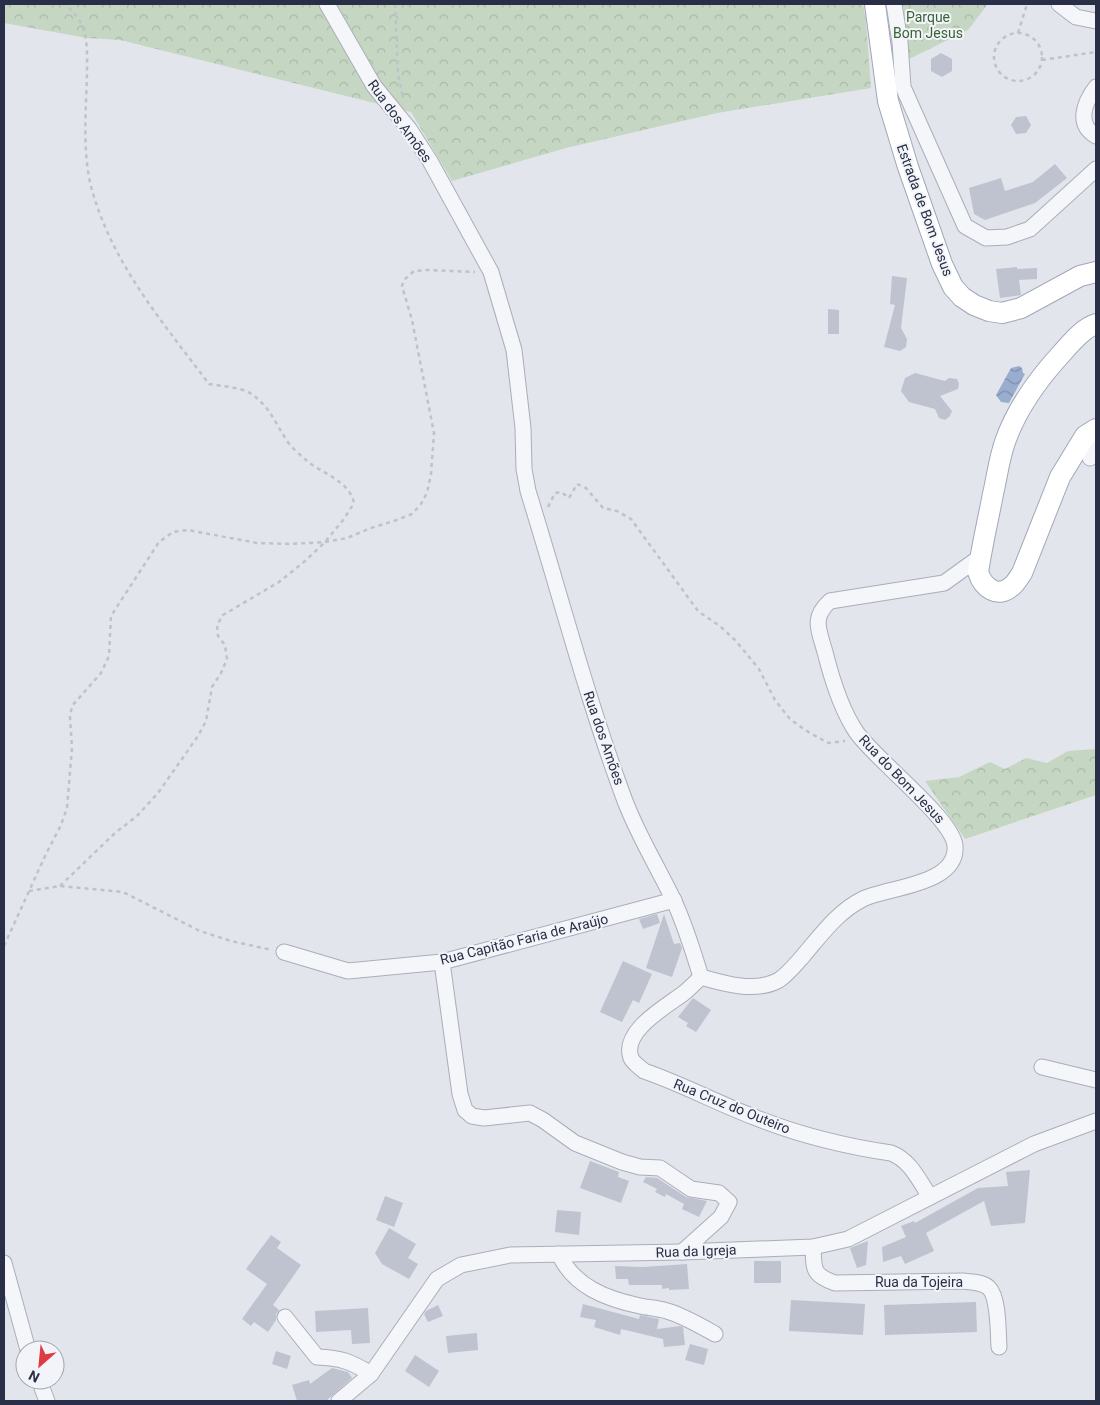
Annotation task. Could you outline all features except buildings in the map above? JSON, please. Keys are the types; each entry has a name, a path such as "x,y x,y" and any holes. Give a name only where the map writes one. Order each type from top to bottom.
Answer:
{"main road":[{"name":"Estrada de Bom Jesus","path":"875,4 888,101 908,167 942,264 953,287 962,297 974,305 988,311 1002,313 1020,308 1080,276 1096,272"},
{"path":"1095,429 1085,436 1060,477 1022,573 1013,586 1002,592 987,588 981,582 978,572 1005,441 1033,389 1074,340 1092,325 1096,324"}],"street":[{"name":"Rua dos Amões","path":"327,4 374,86 410,130 430,161 491,272 514,350 523,428 524,469 528,491 584,681 616,778 637,830 674,900 701,978"},
{"path":"894,4 900,42 903,87 965,226 986,238 1007,237 1030,229 1096,169"},
{"path":"1059,4 1076,17 1096,21"},
{"path":"1096,87 1086,104 1083,122 1089,132 1096,136"},
{"path":"1090,458 1095,429"},
{"name":"Rua do Bom Jesus","path":"701,978 730,985 748,986 764,985 779,980 793,968 844,911 863,899 929,880 943,872 953,859 955,847 952,834 941,818 886,766 857,733 840,701 830,671 818,619 821,609 830,601 944,583 980,557"},
{"name":"Rua Capitão Faria de Araújo","path":"284,952 348,971 442,962 674,900"},
{"path":"442,962 460,1094 465,1110 472,1116 484,1118 530,1114 543,1120 575,1143 622,1162 640,1167 660,1168 691,1189 719,1193 729,1202 722,1217 682,1252"},
{"name":"Rua Cruz do Outeiro","path":"701,978 686,992 640,1026 631,1042 630,1056 634,1062 644,1071 753,1117 799,1134 851,1148 897,1155 913,1171 930,1197"},
{"path":"1042,1067 1096,1080"},
{"name":"Rua da Igreja","path":"338,1401 371,1374 437,1279 461,1265 510,1255 682,1252 813,1247 848,1239 1034,1144 1093,1121"},
{"name":"Rua da Tojeira","path":"813,1247 814,1269 820,1278 835,1283 963,1281 978,1283 989,1288 993,1295 996,1309 999,1347"},
{"path":"559,1254 563,1264 573,1277 586,1287 604,1296 665,1310 692,1320 715,1334"},
{"path":"4,1264 25,1340"},
{"path":"285,1317 317,1357 342,1359 356,1364 371,1374"}],"path":[{"path":"60,886 115,833 137,816 158,793 198,736 206,721 212,686 221,673 227,659 225,645 218,636 217,625 223,615 279,582 305,561 325,542 344,519 354,503 352,494 342,484 307,461 288,442 270,410 249,393 208,384 139,291 119,257 92,190 87,163 84,29 75,14 65,4"},
{"path":"395,4 398,75 404,103"},
{"path":"1018,33 1027,4"},
{"path":"1018,33 1036,40 1042,53 1042,60 1037,72 1025,80 1012,80 1000,72 994,60 996,47 1005,37 1018,33"},
{"path":"1042,60 1096,52"},
{"path":"4,946 61,825 67,808 72,748 70,717 72,706 101,672 109,656 112,616 159,542 173,532 188,530 257,543 325,542 347,538 412,514 421,504 427,493 431,474 434,433 412,320 402,286 404,280 414,272 427,270 491,272"},
{"path":"535,512 550,506 555,493 561,492 569,498 577,484 586,488 603,508 618,511 631,519 698,611 736,641 759,669 775,700 790,718 805,730 828,742 845,742 857,733"},
{"path":"29,891 60,886 123,892 200,931 230,941 284,952"}],"green space":[{"path":"4,4 863,4 871,88 717,113 566,148 452,181 411,112 120,40 87,38 4,23"},
{"name":"Parque Bom Jesus","path":"903,4 988,4 968,30 909,59"},
{"path":"1096,749 1096,795 965,839 925,781 959,777 990,762 1005,769 1026,758 1047,763 1068,751"}],"water":[{"path":"1019,366 1025,374 1009,403 1001,402 996,395 1011,368"}]}
